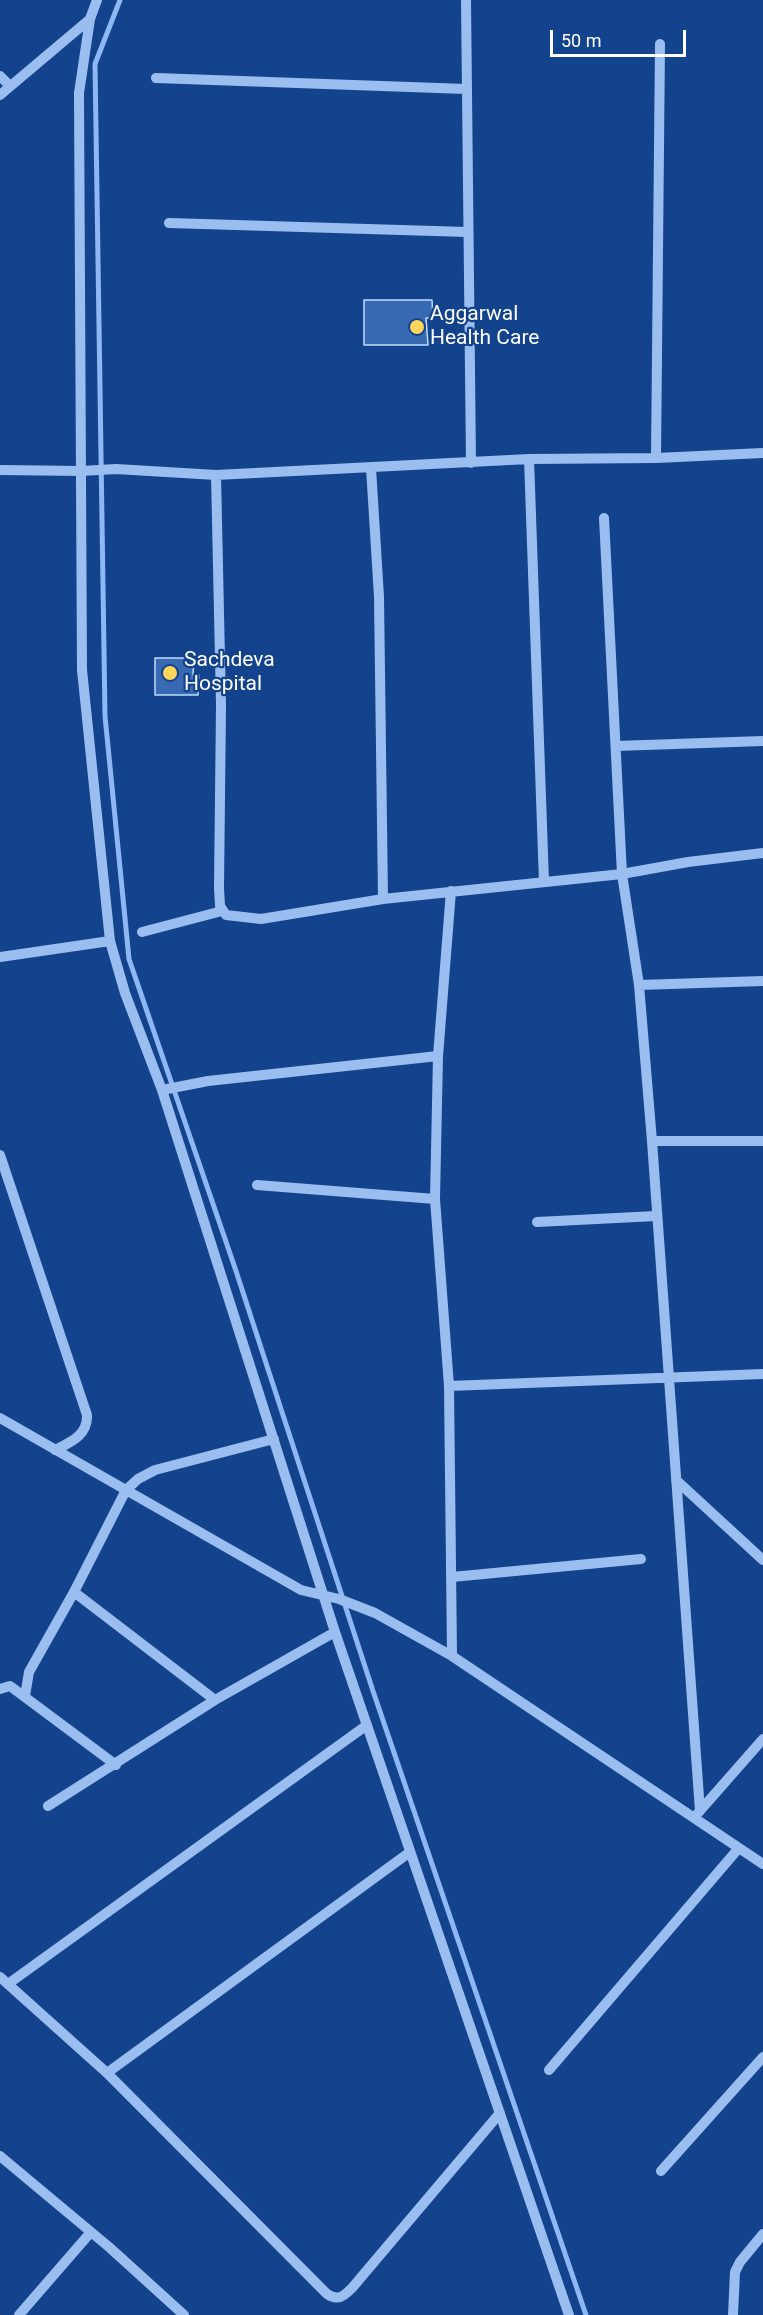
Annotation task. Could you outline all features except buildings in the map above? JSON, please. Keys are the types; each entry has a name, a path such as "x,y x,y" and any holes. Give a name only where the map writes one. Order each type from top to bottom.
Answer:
{"street":[{"path":"97,0 90,19 79,93 82,670 110,941 125,993 166,1089 335,1632 569,2315"},
{"path":"466,0 471,463"},
{"path":"0,95 90,19"},
{"path":"657,458 660,44"},
{"path":"0,76 10,87"},
{"path":"156,78 466,89"},
{"path":"169,223 467,232"},
{"path":"0,470 93,471 116,469 216,476 529,459 657,458 763,453"},
{"path":"529,459 544,882"},
{"path":"371,468 379,597 383,899"},
{"path":"216,476 221,705 219,888 222,911"},
{"path":"604,518 622,874 639,985 652,1141 697,1814"},
{"path":"616,746 763,741"},
{"path":"142,932 222,911 234,917 261,919 383,899 622,874 688,862 763,853"},
{"path":"451,891 438,1056 435,1198 449,1386 452,1656"},
{"path":"0,957 110,941"},
{"path":"639,985 763,981"},
{"path":"166,1089 208,1081 438,1056"},
{"path":"652,1141 763,1141"},
{"path":"0,1155 87,1415 87,1422 81,1435 55,1450"},
{"path":"257,1185 435,1198"},
{"path":"537,1222 656,1216"},
{"path":"449,1386 763,1374"},
{"path":"0,1418 301,1590 339,1599 375,1613 452,1656 697,1814 738,1849 763,1864"},
{"path":"25,1696 29,1672 74,1592 126,1490 143,1475 155,1470 274,1439"},
{"path":"676,1480 763,1560"},
{"path":"452,1577 641,1559"},
{"path":"74,1592 215,1700"},
{"path":"48,1806 116,1765 215,1700 335,1632"},
{"path":"0,1689 10,1686 116,1765"},
{"path":"367,1725 4,1981 107,2073 318,2286 335,2299 341,2298 352,2288 500,2113"},
{"path":"697,1814 763,1739"},
{"path":"549,2070 738,1849"},
{"path":"107,2073 410,1852"},
{"path":"661,2172 763,2057"},
{"path":"0,2156 91,2232 184,2315"},
{"path":"19,2315 91,2232"},
{"path":"733,2315 735,2272 740,2262 763,2234"}],"waterway":[{"path":"120,0 95,64 105,716 129,959 235,1268 373,1691 586,2315"}],"place":[{"name":"Aggarwal Health Care","path":"417,327"},
{"name":"Sachdeva Hospital","path":"170,673"}]}
